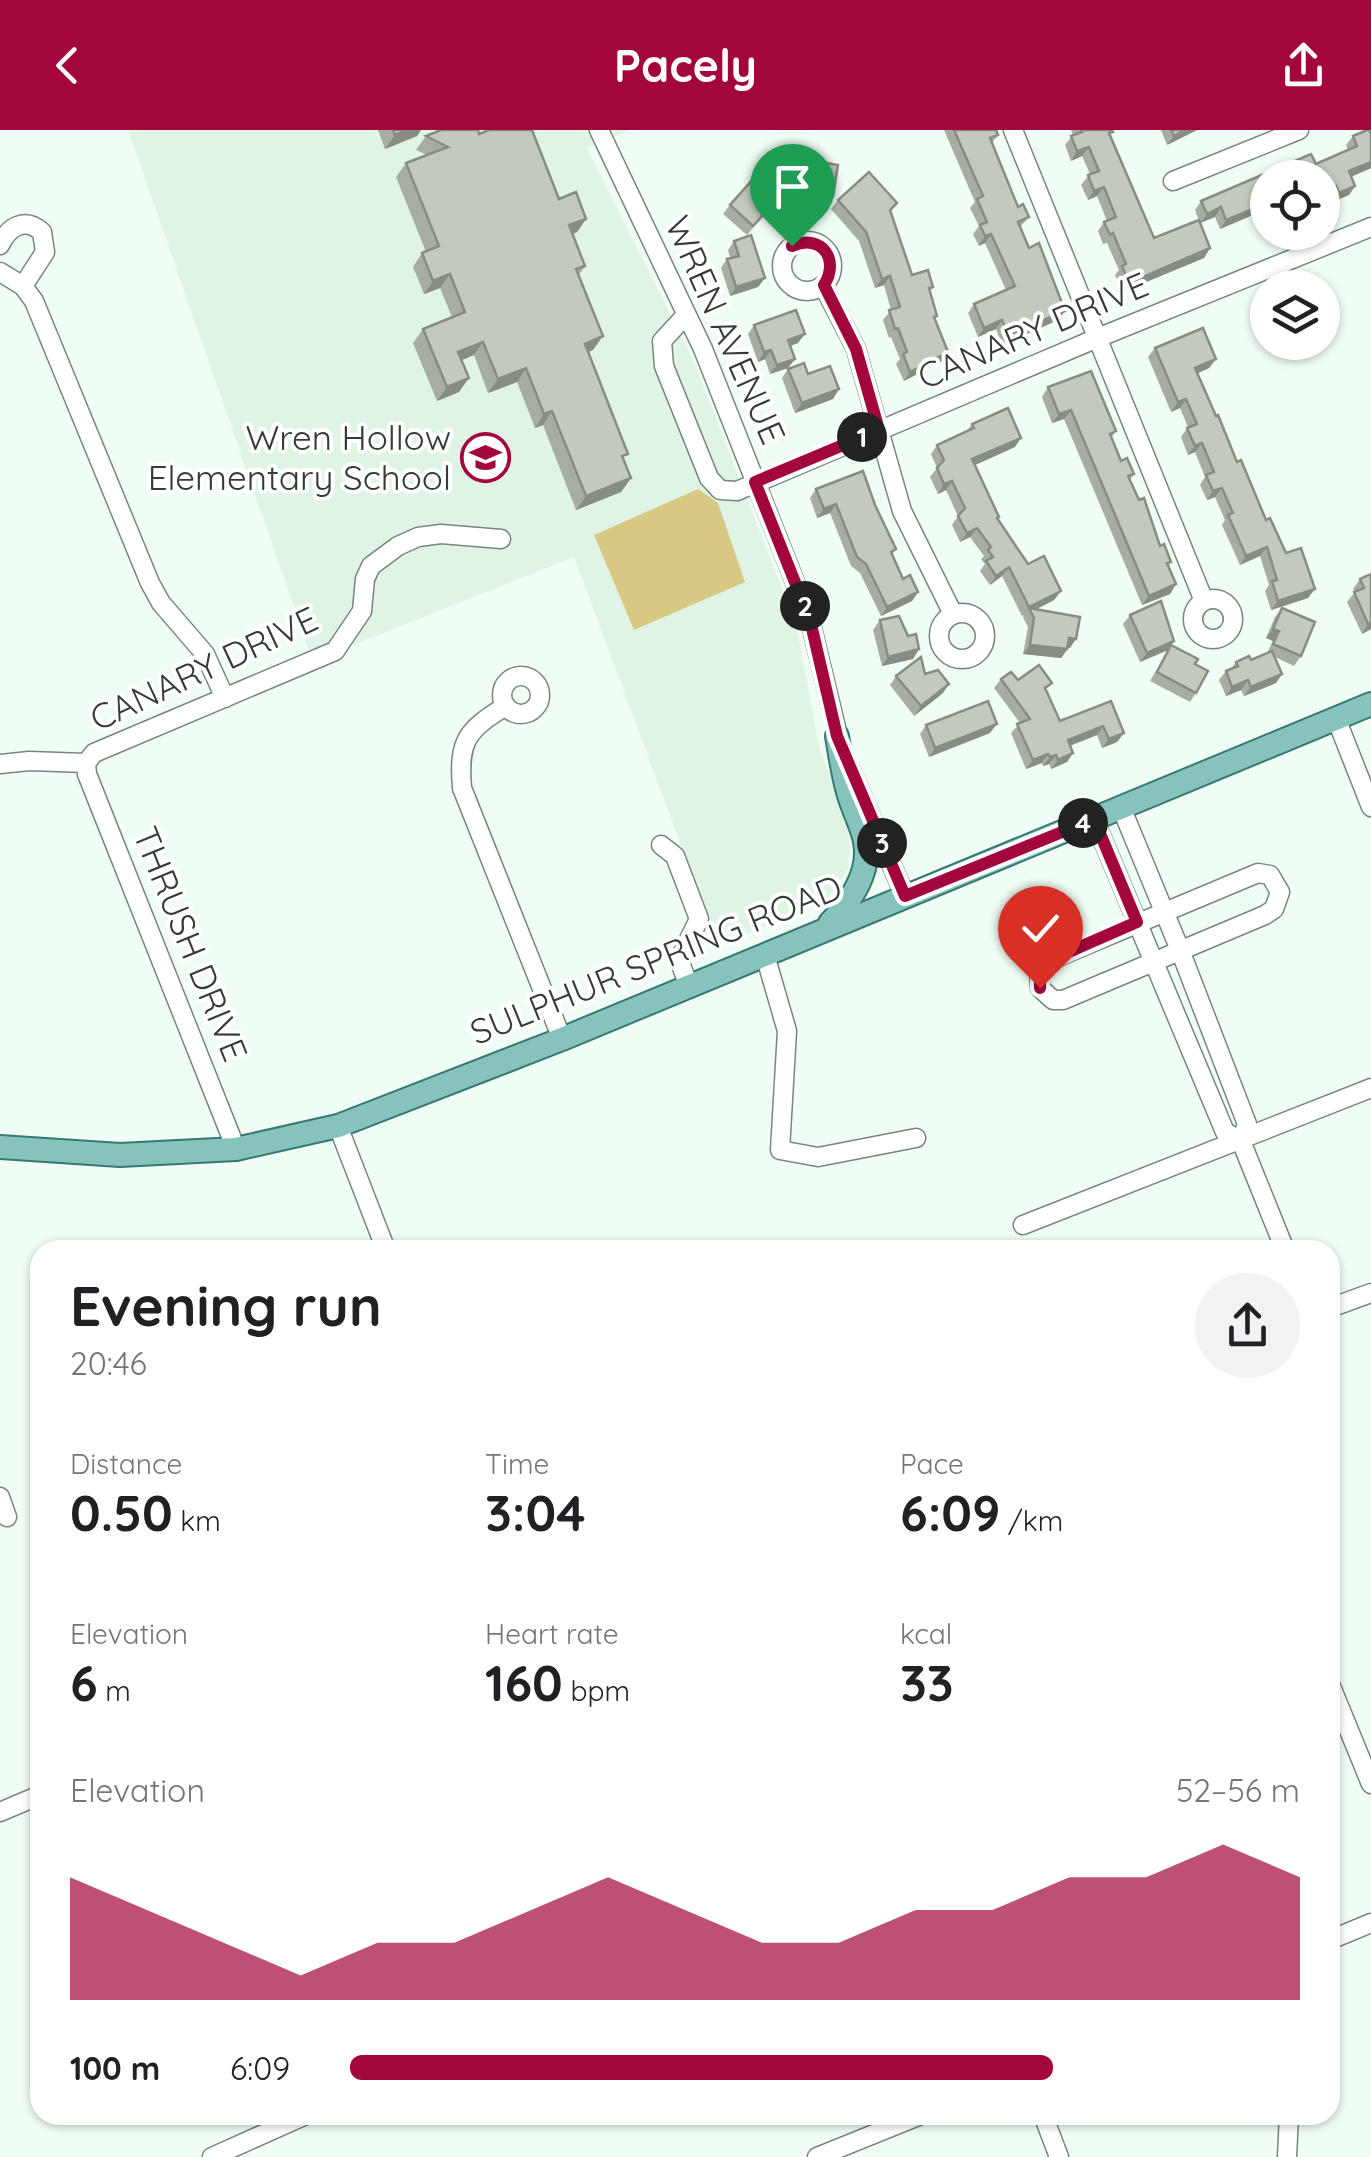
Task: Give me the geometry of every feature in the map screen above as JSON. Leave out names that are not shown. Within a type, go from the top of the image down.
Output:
[{"type":"main road","name":"SULPHUR SPRING ROAD","points":[[0,1147],[120,1155],[236,1148],[338,1126],[562,1039],[1371,704]]},
{"type":"main road","points":[[824,930],[846,906],[866,857],[865,839],[848,793],[837,736]]},
{"type":"street","name":"WREN AVENUE","points":[[599,130],[686,314],[755,482],[810,620],[837,736],[905,896]]},
{"type":"street","points":[[1012,130],[1204,602]]},
{"type":"street","points":[[1174,181],[1299,130]]},
{"type":"street","points":[[0,245],[18,224],[34,225],[42,232],[46,252],[23,286]]},
{"type":"street","name":"CANARY DRIVE","points":[[686,314],[662,341],[664,366],[709,478],[720,490],[737,490],[1371,228]]},
{"type":"street","points":[[0,272],[23,286],[34,301],[150,584],[161,603],[205,654],[225,698]]},
{"type":"street","points":[[824,285],[856,349],[902,511],[953,614]]},
{"type":"street","name":"CANARY DRIVE","points":[[0,764],[86,762],[94,753],[334,651],[362,611],[365,579],[371,566],[418,536],[441,534],[501,540]]},
{"type":"street","points":[[506,706],[475,724],[461,756],[462,788],[562,1039]]},
{"type":"street","points":[[1336,718],[1371,807]]},
{"type":"street","name":"THRUSH DRIVE","points":[[86,762],[236,1148]]},
{"type":"street","points":[[1121,808],[1247,1124],[1242,1141],[1281,1240]]},
{"type":"street","points":[[1094,819],[1225,1132],[1242,1141]]},
{"type":"street","points":[[662,846],[675,856],[699,920],[679,960],[689,986]]},
{"type":"street","points":[[1258,873],[1270,875],[1278,884],[1280,899],[1265,915],[1063,1000],[1053,1000],[1040,988],[1040,971],[1048,961],[1164,911],[1258,873]]},
{"type":"street","points":[[765,954],[787,1031],[780,1150],[818,1156],[916,1138]]},
{"type":"street","points":[[1023,1225],[1371,1088]]},
{"type":"street","points":[[338,1126],[382,1240]]},
{"type":"street","points":[[1340,1304],[1371,1293]]},
{"type":"street","points":[[0,1497],[8,1516]]},
{"type":"street","points":[[1340,1708],[1371,1784]]},
{"type":"street","points":[[0,1812],[30,1799]]},
{"type":"street","points":[[1340,1936],[1371,1923]]},
{"type":"street","points":[[212,2157],[284,2125]]},
{"type":"street","points":[[817,2157],[896,2125]]},
{"type":"street","points":[[1048,2125],[1060,2157]]},
{"type":"street","points":[[1287,2157],[1289,2125]]},
{"type":"shaded area","name":"Wren Hollow Elementary School","points":[[128,130],[629,130],[587,148],[693,359],[797,628],[819,747],[851,832],[848,870],[824,903],[718,945],[574,557],[336,652],[310,653]]},
{"type":"shaded area","points":[[698,489],[718,503],[745,582],[634,630],[594,535]]},
{"type":"building","points":[[441,130],[478,130],[479,134],[489,130],[532,130],[559,199],[576,192],[586,219],[569,225],[585,266],[576,269],[603,336],[585,344],[628,454],[622,456],[631,478],[586,496],[552,411],[544,414],[526,368],[498,379],[483,342],[458,352],[469,378],[447,387],[423,329],[465,312],[450,274],[433,281],[422,253],[439,246],[406,163],[448,147],[426,136]]},
{"type":"building","points":[[954,130],[996,130],[998,135],[990,138],[1018,207],[1023,204],[1029,217],[1018,222],[1029,248],[1039,243],[1065,311],[1009,335],[1002,320],[984,328],[974,304],[1015,286],[991,234],[985,236],[980,225],[987,222],[977,199],[983,196]]},
{"type":"building","points":[[1081,130],[1112,130],[1109,133],[1154,238],[1199,220],[1210,248],[1129,283],[1122,266],[1126,264],[1104,222],[1116,217],[1104,187],[1094,191],[1088,175],[1099,171],[1089,147],[1077,151],[1071,136]]},
{"type":"building","points":[[1369,130],[1371,162],[1349,171],[1355,186],[1340,193],[1340,160],[1325,160],[1357,146],[1353,136]]},
{"type":"building","points":[[793,157],[838,165],[833,196],[788,188]]},
{"type":"building","points":[[761,170],[784,192],[753,226],[730,205]]},
{"type":"building","points":[[869,172],[897,203],[890,210],[912,275],[928,270],[937,316],[934,317],[948,352],[910,372],[903,354],[907,352],[889,310],[900,307],[890,276],[882,279],[866,232],[838,200]]},
{"type":"building","points":[[1250,180],[1250,210],[1226,220],[1221,207],[1207,214],[1201,201]]},
{"type":"building","points":[[751,235],[765,278],[736,287],[727,259],[739,256],[734,241]]},
{"type":"building","points":[[796,310],[805,334],[788,340],[795,359],[777,365],[771,350],[764,352],[754,325]]},
{"type":"building","points":[[1203,328],[1216,359],[1195,368],[1266,520],[1270,518],[1286,553],[1301,548],[1315,589],[1278,601],[1272,581],[1277,580],[1267,547],[1246,556],[1228,515],[1233,513],[1222,488],[1213,491],[1206,475],[1214,472],[1202,443],[1195,446],[1187,428],[1197,424],[1186,399],[1178,402],[1155,348]]},
{"type":"building","points":[[804,363],[808,374],[830,366],[839,389],[802,403],[788,369]]},
{"type":"building","points":[[1091,371],[1116,431],[1110,434],[1121,461],[1127,458],[1134,474],[1128,476],[1139,500],[1144,498],[1160,546],[1164,544],[1171,562],[1167,563],[1176,584],[1149,596],[1071,410],[1059,414],[1048,387]]},
{"type":"building","points":[[1008,408],[1021,438],[972,459],[997,518],[1028,564],[1044,556],[1061,591],[1029,607],[1009,567],[996,576],[986,561],[993,557],[988,550],[991,547],[977,528],[967,533],[958,516],[965,508],[952,481],[944,484],[937,468],[944,460],[937,445]]},
{"type":"building","points":[[863,471],[896,549],[891,552],[903,579],[910,575],[918,592],[887,607],[866,564],[857,557],[836,504],[824,509],[816,489]]},
{"type":"building","points":[[1371,574],[1368,624],[1354,592],[1364,588],[1360,579]]},
{"type":"building","points":[[1161,601],[1174,641],[1147,653],[1130,615]]},
{"type":"building","points":[[1029,608],[1080,617],[1076,639],[1069,638],[1067,649],[1030,645],[1034,618]]},
{"type":"building","points":[[1282,608],[1315,622],[1301,656],[1273,644],[1279,631],[1273,629]]},
{"type":"building","points":[[899,616],[908,636],[916,634],[919,649],[888,657],[880,620]]},
{"type":"building","points":[[1171,645],[1198,659],[1195,664],[1208,671],[1196,693],[1157,672]]},
{"type":"building","points":[[1272,651],[1282,674],[1251,687],[1248,680],[1232,687],[1226,671],[1238,666],[1236,662]]},
{"type":"building","points":[[921,657],[925,674],[938,670],[949,684],[921,706],[896,676]]},
{"type":"building","points":[[1039,665],[1052,683],[1045,688],[1060,721],[1111,701],[1124,733],[1109,739],[1103,726],[1068,740],[1073,753],[1058,760],[1056,755],[1048,754],[1033,760],[1017,724],[1030,719],[1001,679],[1011,672],[1018,680]]},
{"type":"building","points":[[988,701],[997,724],[935,748],[926,725]]},
{"type":"place","name":"Wren Hollow Elementary School","points":[[486,458]]},
{"type":"route","points":[[792,246],[815,243],[831,260],[831,273],[824,285],[856,349],[879,430],[755,482],[810,620],[837,736],[905,896],[1094,819],[1137,922],[1048,961],[1040,971],[1040,988]]}]
